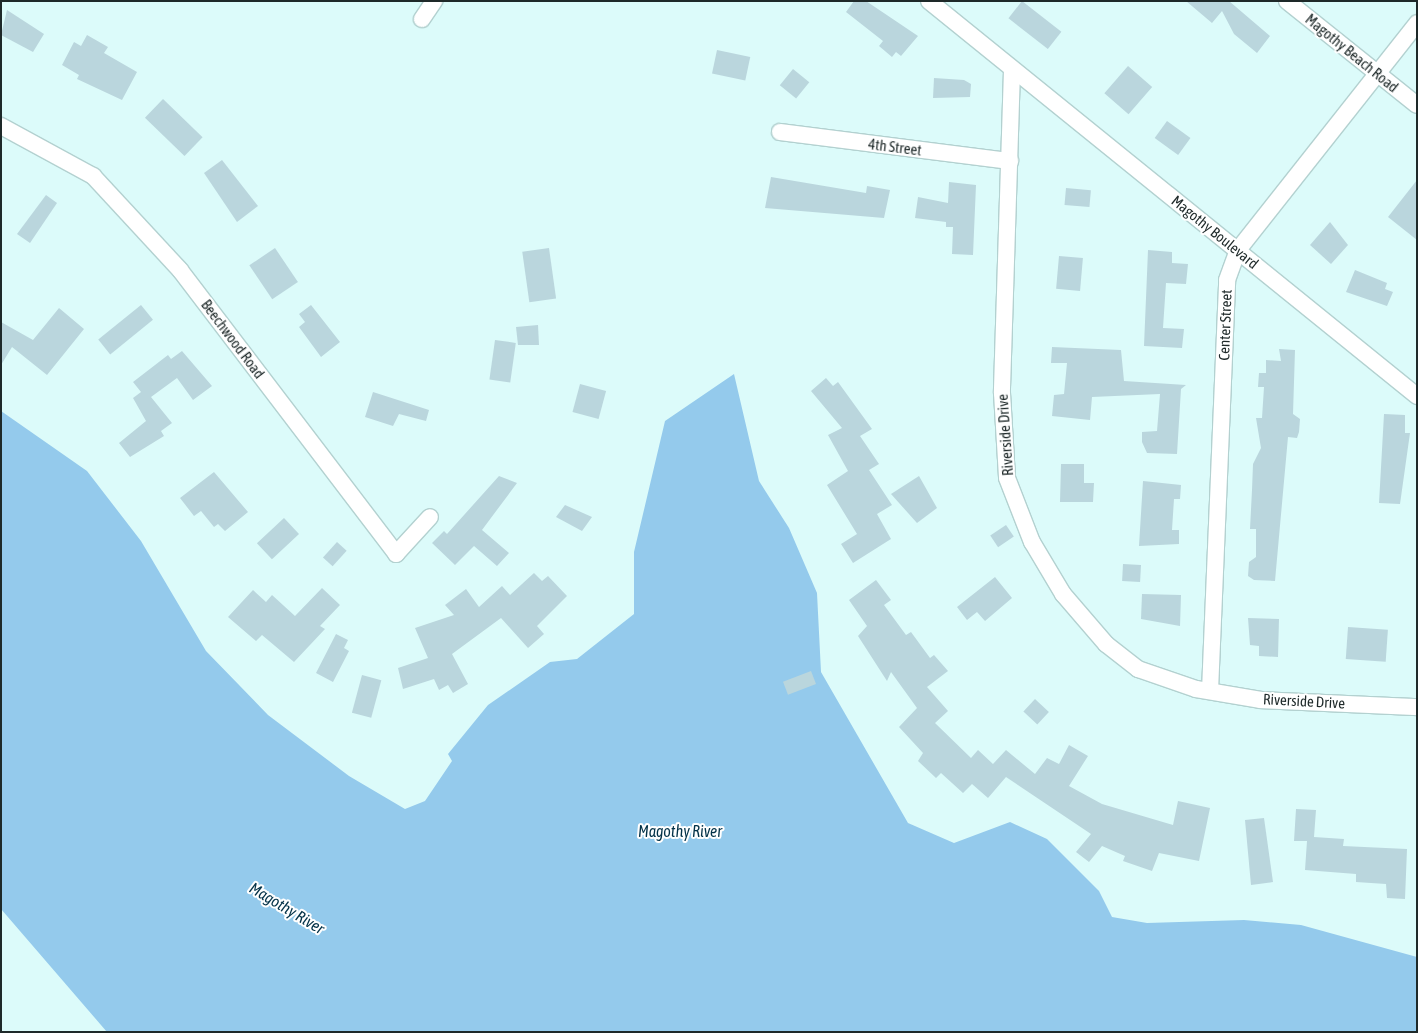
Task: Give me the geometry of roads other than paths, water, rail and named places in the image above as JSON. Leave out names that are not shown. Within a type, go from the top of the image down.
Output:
[{"type":"street","points":[[422,19],[434,1]]},
{"type":"street","points":[[929,1],[1012,70]]},
{"type":"street","name":"Magothy Beach Road","points":[[1287,1],[1417,105]]},
{"type":"street","name":"Center Street","points":[[1210,692],[1227,280],[1238,250],[1376,72],[1417,23]]},
{"type":"street","name":"Riverside Drive","points":[[1012,70],[1002,393],[1011,492],[1032,542],[1062,594],[1106,644],[1138,669],[1210,692],[1261,700],[1417,707]]},
{"type":"street","name":"Magothy Boulevard","points":[[1012,70],[1417,396]]},
{"type":"street","name":"Beechwood Road","points":[[1,126],[93,176],[174,263],[396,554],[430,517]]},
{"type":"street","name":"4th Street","points":[[780,132],[1010,161]]},
{"type":"water","name":"Magothy River","points":[[734,374],[759,481],[789,528],[817,593],[821,672],[908,823],[954,843],[1010,822],[1047,839],[1099,891],[1112,917],[1147,923],[1244,920],[1301,925],[1417,957],[1417,1032],[107,1032],[1,909],[1,411],[87,471],[141,541],[206,651],[268,715],[349,776],[405,809],[425,801],[452,761],[448,754],[488,705],[550,662],[577,659],[634,614],[634,552],[665,421]]}]
